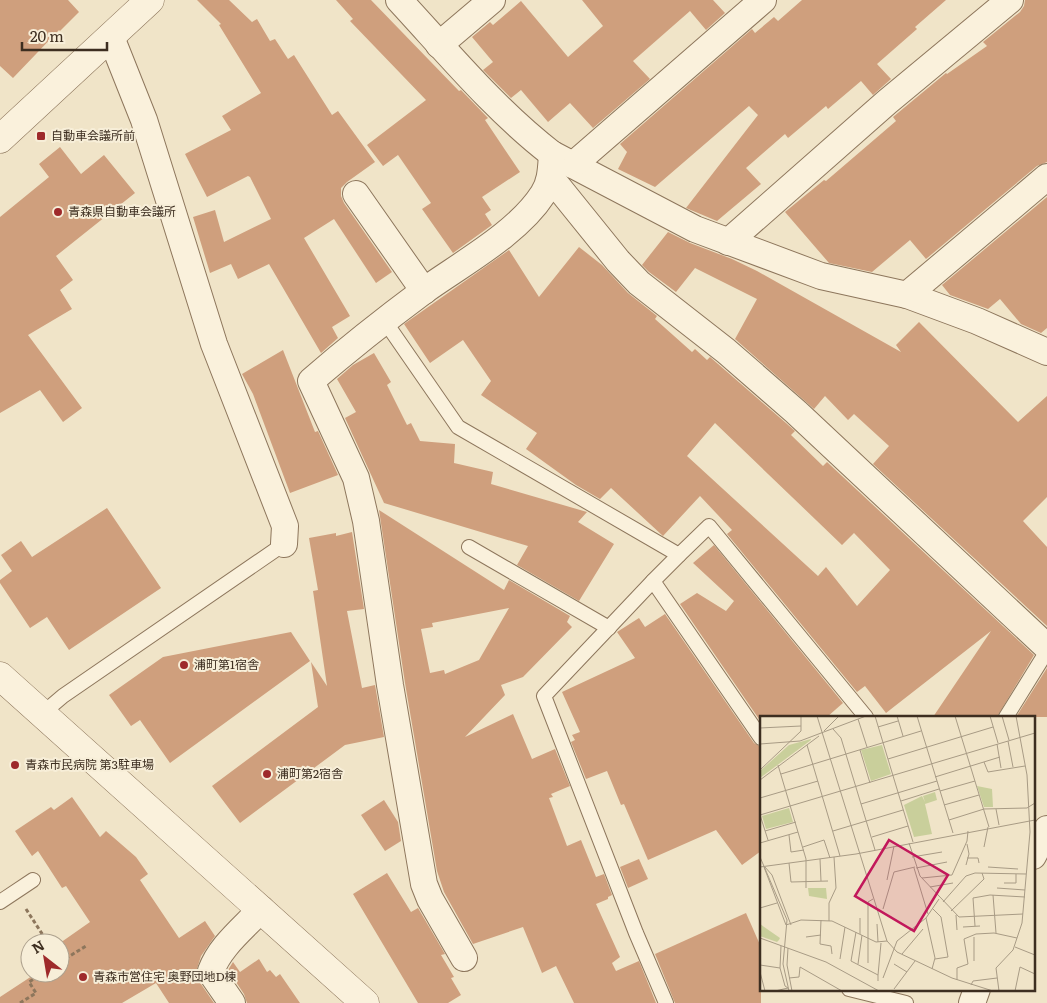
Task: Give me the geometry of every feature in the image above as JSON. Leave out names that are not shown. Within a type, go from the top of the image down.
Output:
[{"type":"street","points":[[0,139],[150,0]]},
{"type":"street","points":[[399,0],[498,107],[536,141],[559,166],[618,261],[640,284],[726,351],[796,412],[1047,647]]},
{"type":"street","points":[[439,44],[492,0]]},
{"type":"street","points":[[464,958],[430,900],[424,884],[392,694],[366,521],[356,478],[312,381],[384,320],[506,233],[528,214],[544,193],[559,166],[763,0]]},
{"type":"street","points":[[728,242],[887,102],[1010,0]]},
{"type":"street","points":[[111,36],[144,120],[214,344],[285,526],[284,544]]},
{"type":"street","points":[[559,166],[695,229],[728,242],[821,276],[906,295],[1045,349]]},
{"type":"street","points":[[906,295],[1047,177]]},
{"type":"street","points":[[356,194],[424,291]]},
{"type":"street","points":[[0,676],[364,1003]]},
{"type":"street","points":[[1034,854],[1047,829]]},
{"type":"street","points":[[232,1003],[214,977],[212,971],[214,963],[223,950],[261,909]]},
{"type":"street","points":[[972,1003],[977,990]]},
{"type":"lane","points":[[384,320],[458,427],[679,555]]},
{"type":"lane","points":[[666,1003],[636,933],[544,696],[708,526],[865,716]]},
{"type":"lane","points":[[43,713],[64,696],[284,544]]},
{"type":"lane","points":[[469,547],[609,628]]},
{"type":"lane","points":[[654,581],[760,737]]},
{"type":"lane","points":[[1007,716],[1047,651]]},
{"type":"lane","points":[[0,902],[34,880]]},
{"type":"lane","points":[[858,990],[883,993],[906,1003]]},
{"type":"path","points":[[15,892],[42,933]]},
{"type":"path","points":[[70,956],[86,946]]},
{"type":"path","points":[[20,1003],[36,993],[30,983]]},
{"type":"building","points":[[0,0],[68,0],[79,12],[13,78],[0,66]]},
{"type":"building","points":[[197,0],[229,0],[252,22],[257,19],[270,41],[275,39],[288,59],[294,55],[332,115],[338,111],[375,162],[341,188],[341,196],[392,272],[376,283],[334,219],[304,238],[350,316],[332,327],[338,338],[321,353],[269,264],[238,279],[231,264],[210,273],[193,217],[215,210],[224,242],[271,219],[248,176],[207,197],[185,154],[231,130],[222,116],[261,93],[219,25],[221,24]]},
{"type":"building","points":[[336,0],[371,0],[459,91],[461,90],[488,118],[485,120],[520,172],[482,197],[491,210],[485,214],[492,225],[453,253],[422,209],[431,203],[398,155],[383,166],[367,145],[426,100],[350,21],[353,19]]},
{"type":"building","points":[[582,0],[713,0],[725,13],[706,30],[690,11],[633,61],[650,79],[593,128],[570,103],[548,122],[521,90],[511,98],[483,70],[493,62],[472,37],[490,22],[493,25],[521,1],[568,57],[603,26]]},
{"type":"building","points":[[802,0],[946,0],[915,27],[917,29],[877,64],[891,79],[873,95],[861,81],[828,109],[826,106],[788,138],[785,134],[746,168],[761,184],[717,221],[686,208],[758,115],[749,106],[655,187],[618,169],[627,152],[620,144],[752,29],[755,33],[774,17],[778,21]]},
{"type":"building","points":[[1025,0],[1047,0],[1047,162],[1037,166],[926,259],[910,240],[872,272],[829,263],[785,212],[824,180],[826,181],[896,121],[893,117],[946,73],[987,46],[983,42],[1020,12]]},
{"type":"building","points":[[60,147],[81,174],[104,155],[135,193],[56,256],[73,280],[60,290],[72,309],[28,335],[82,408],[63,422],[40,390],[0,413],[0,217],[49,177],[39,164]]},
{"type":"building","points":[[1047,197],[1047,328],[1041,333],[1021,324],[1000,299],[988,309],[950,295],[942,285]]},
{"type":"building","points":[[668,232],[757,271],[901,352],[896,345],[919,322],[1018,422],[1047,396],[1047,497],[1023,521],[1047,547],[1047,626],[873,464],[889,446],[854,414],[848,420],[825,396],[814,409],[735,339],[757,299],[695,268],[676,292],[642,265]]},
{"type":"building","points":[[579,247],[602,265],[628,293],[657,316],[655,319],[692,352],[695,349],[707,360],[710,357],[795,431],[791,435],[823,466],[827,462],[1034,655],[998,716],[934,716],[991,631],[886,713],[865,686],[857,692],[727,534],[732,530],[700,496],[663,536],[611,488],[600,499],[576,485],[526,449],[537,433],[481,395],[491,381],[463,340],[430,363],[404,324],[509,250],[539,297]],"holes":[[[715,423],[842,545],[854,533],[890,570],[857,606],[826,567],[818,576],[687,456]]]},
{"type":"building","points":[[283,350],[315,432],[318,431],[338,475],[290,493],[253,394],[242,374]]},
{"type":"building","points":[[374,353],[391,382],[387,385],[407,425],[411,423],[420,441],[455,444],[454,463],[493,472],[491,484],[587,512],[578,522],[614,544],[579,601],[517,565],[528,546],[384,503],[345,418],[356,412],[337,379],[353,365]]},
{"type":"building","points":[[107,508],[161,588],[69,650],[47,617],[30,628],[0,583],[0,580],[12,571],[1,555],[21,541],[32,557]]},
{"type":"building","points":[[379,510],[504,590],[509,580],[570,616],[567,622],[572,627],[523,677],[501,685],[505,695],[465,737],[513,714],[532,759],[555,749],[570,786],[551,794],[553,797],[549,798],[567,846],[581,840],[596,877],[604,874],[612,895],[608,899],[596,904],[620,957],[612,963],[616,971],[639,961],[656,1003],[574,1003],[556,966],[542,973],[523,927],[473,944],[444,892],[437,871],[405,683]],"holes":[[[509,608],[479,660],[445,674],[444,670],[430,673],[421,629],[433,627],[432,623]]]},
{"type":"building","points":[[352,532],[364,609],[347,611],[362,688],[375,685],[384,737],[345,745],[240,823],[212,786],[318,707],[311,662],[327,686],[313,591],[318,590],[309,538],[336,533],[336,536]]},
{"type":"building","points":[[714,545],[843,703],[828,716],[760,716],[760,721],[680,604],[697,593],[726,611],[734,601],[693,563]]},
{"type":"building","points":[[665,614],[754,743],[760,746],[760,852],[742,865],[716,830],[648,860],[624,804],[621,805],[607,771],[586,779],[571,742],[575,740],[572,735],[580,732],[562,692],[635,658],[617,632],[639,618],[645,627]]},
{"type":"building","points":[[291,632],[310,661],[170,763],[140,720],[131,726],[109,695],[163,657]]},
{"type":"building","points":[[1047,668],[1047,717],[1017,716]]},
{"type":"building","points":[[72,797],[100,837],[106,831],[136,857],[148,874],[140,880],[179,938],[205,921],[215,936],[201,956],[196,972],[201,984],[214,1003],[169,1003],[156,983],[122,1003],[0,1003],[0,997],[21,983],[70,983],[70,936],[90,922],[66,886],[62,888],[38,851],[32,856],[15,831],[51,807],[54,810]]},
{"type":"building","points":[[384,800],[398,822],[401,841],[385,851],[361,815]]},
{"type":"building","points":[[639,859],[648,879],[628,888],[620,867]]},
{"type":"building","points":[[387,873],[411,912],[418,908],[445,954],[441,955],[454,977],[451,978],[461,995],[448,1003],[418,1003],[353,894]]},
{"type":"building","points":[[746,913],[760,945],[761,1003],[675,1003],[655,954]]},
{"type":"building","points":[[259,959],[267,972],[270,970],[276,977],[280,974],[300,1003],[247,1003],[244,994],[228,970],[233,962],[240,972]]},
{"type":"place","name":"自動車会議所前","points":[[41,136]]},
{"type":"place","name":"青森県自動車会議所","points":[[58,212]]},
{"type":"place","name":"浦町第1宿舎","points":[[184,665]]},
{"type":"place","name":"青森市民病院 第3駐車場","points":[[15,765]]},
{"type":"place","name":"浦町第2宿舎","points":[[267,774]]},
{"type":"place","name":"青森市営住宅 奥野団地D棟","points":[[83,977]]}]
